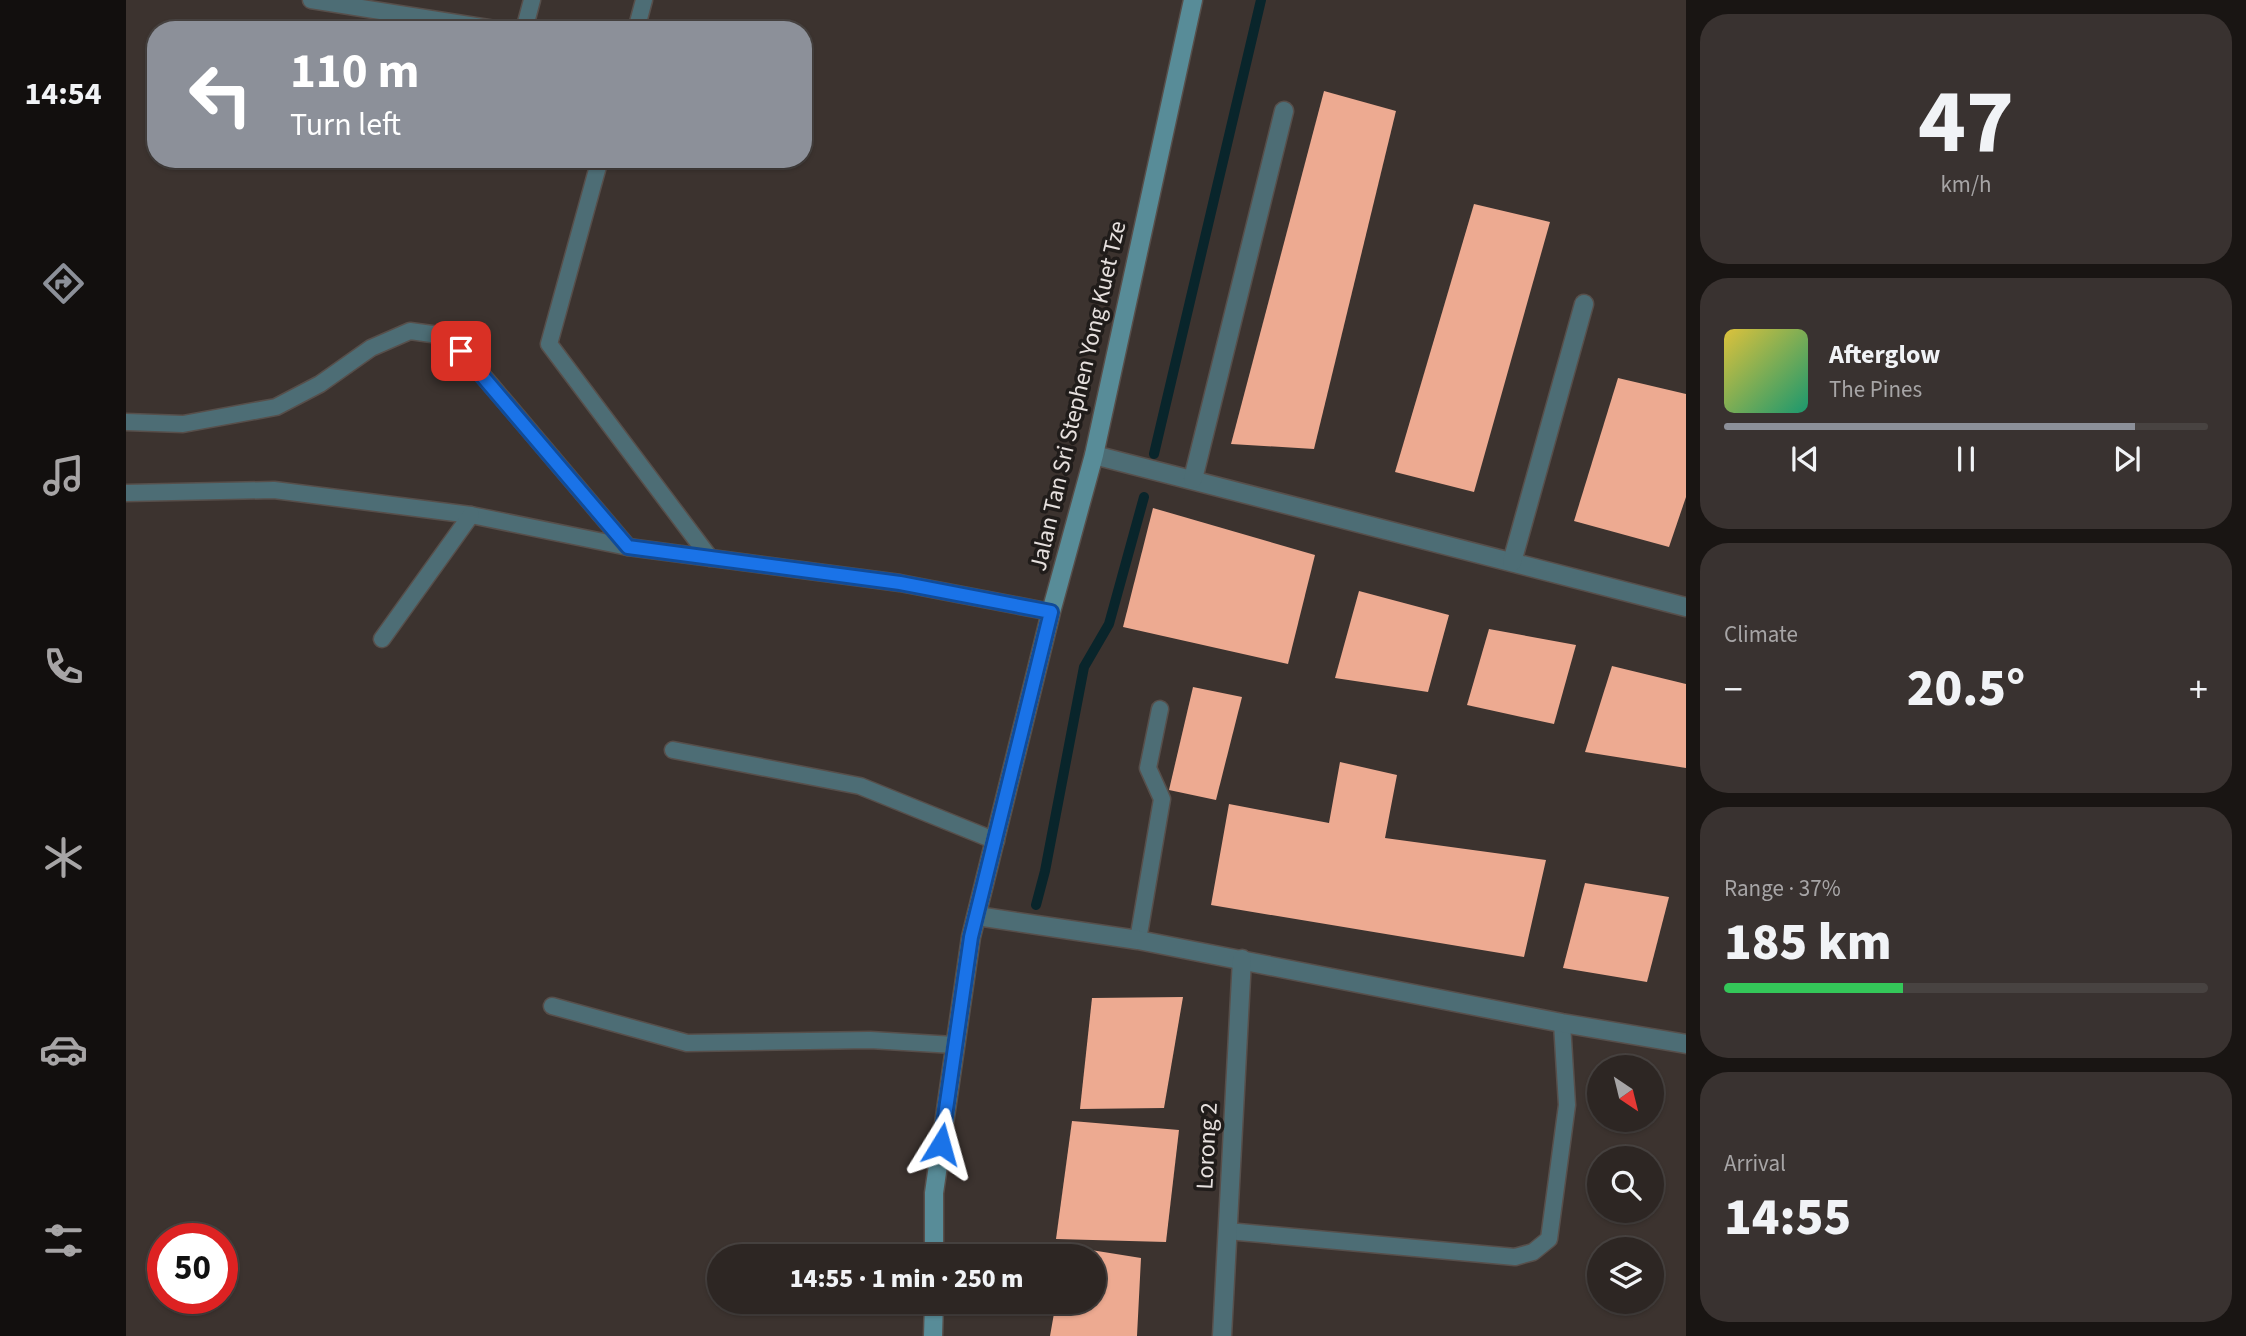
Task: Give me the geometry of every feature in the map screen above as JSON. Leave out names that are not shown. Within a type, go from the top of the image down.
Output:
[{"type":"main road","name":"Jalan Tan Sri Stephen Yong Kuet Tze","points":[[934,1244],[934,1193],[971,937],[1051,612],[1094,454],[1193,0]]},
{"type":"main road","points":[[933,1336],[934,1314]]},
{"type":"street","points":[[1193,480],[1284,111]]},
{"type":"street","points":[[1512,562],[1584,304]]},
{"type":"street","points":[[1094,454],[1686,607]]},
{"type":"street","points":[[977,916],[1138,940],[1562,1023],[1686,1044]]},
{"type":"street","name":"Lorong 2","points":[[1222,1336],[1242,959]]},
{"type":"lane","points":[[311,0],[444,21]]},
{"type":"lane","points":[[526,21],[532,0]]},
{"type":"lane","points":[[638,21],[644,0]]},
{"type":"lane","points":[[598,168],[549,344],[710,558]]},
{"type":"lane","points":[[126,422],[183,424],[276,408],[320,384],[371,348],[410,331],[439,335],[461,351],[628,547]]},
{"type":"lane","points":[[126,493],[274,490],[471,514],[628,547],[900,583],[1051,612]]},
{"type":"lane","points":[[382,639],[471,514]]},
{"type":"lane","points":[[1138,940],[1162,799],[1148,768],[1160,709]]},
{"type":"lane","points":[[673,750],[860,786],[996,841]]},
{"type":"lane","points":[[552,1006],[687,1043],[870,1040],[954,1045]]},
{"type":"lane","points":[[1227,1231],[1515,1257],[1533,1252],[1549,1239],[1567,1105],[1562,1023]]},
{"type":"building","points":[[1324,91],[1396,111],[1314,449],[1231,444]]},
{"type":"building","points":[[1474,204],[1550,222],[1474,492],[1395,472]]},
{"type":"building","points":[[1618,378],[1686,394],[1686,497],[1669,547],[1574,521]]},
{"type":"building","points":[[1153,508],[1315,555],[1288,664],[1123,627]]},
{"type":"building","points":[[1359,591],[1449,615],[1428,692],[1335,678]]},
{"type":"building","points":[[1489,629],[1576,645],[1554,724],[1467,705]]},
{"type":"building","points":[[1612,666],[1686,684],[1686,768],[1585,752]]},
{"type":"building","points":[[1193,687],[1242,697],[1216,800],[1169,790]]},
{"type":"building","points":[[1340,762],[1397,775],[1385,838],[1546,860],[1524,957],[1211,905],[1229,804],[1329,823]]},
{"type":"building","points":[[1585,883],[1669,897],[1647,982],[1563,968]]},
{"type":"building","points":[[1183,997],[1164,1108],[1080,1109],[1092,998]]},
{"type":"building","points":[[1072,1121],[1179,1130],[1166,1242],[1056,1239]]},
{"type":"building","points":[[1106,1252],[1141,1258],[1137,1336],[1050,1336],[1054,1314],[1106,1314]]},
{"type":"waterway","points":[[1154,454],[1261,0]]},
{"type":"waterway","points":[[1036,905],[1045,871],[1084,667],[1109,624],[1144,497]]},
{"type":"route","points":[[461,351],[555,458],[628,547],[900,583],[1051,612],[971,937],[941,1144]]}]
